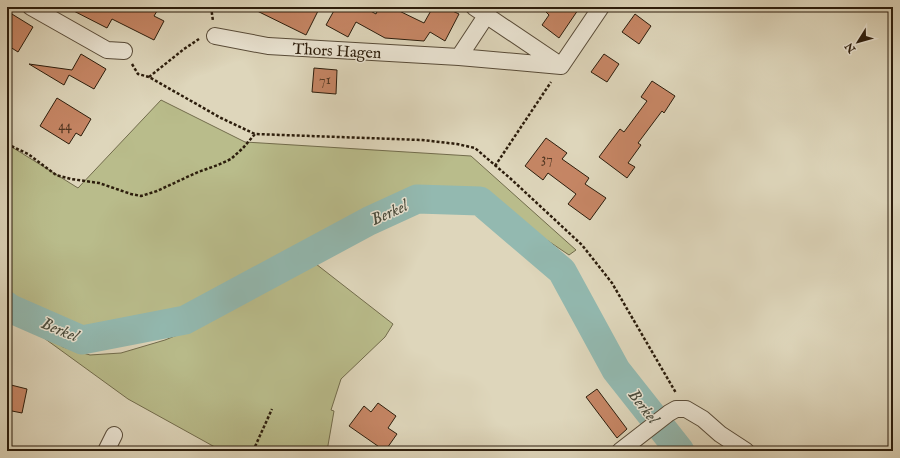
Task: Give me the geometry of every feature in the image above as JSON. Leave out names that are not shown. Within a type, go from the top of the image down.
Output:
[{"type":"street","points":[[31,7],[107,50],[124,51]]},
{"type":"street","points":[[459,57],[480,12],[561,66],[601,7]]},
{"type":"street","name":"Thors Hagen","points":[[215,36],[268,46],[459,57],[561,66]]},
{"type":"street","points":[[620,451],[676,409],[686,409],[703,419],[720,434],[746,451]]},
{"type":"street","points":[[106,451],[114,434]]},
{"type":"path","points":[[149,77],[184,49],[198,40],[215,36]]},
{"type":"path","points":[[124,51],[138,74],[149,77],[221,118],[255,134],[415,140],[457,144],[475,148],[582,244],[612,283],[686,409]]},
{"type":"path","points":[[495,166],[561,66]]},
{"type":"path","points":[[7,144],[28,154],[56,175],[70,179],[99,182],[131,194],[141,196],[231,159],[244,148],[255,134]]},
{"type":"path","points":[[254,451],[272,409]]},
{"type":"green space","points":[[161,100],[245,142],[471,156],[576,250],[569,255],[483,197],[412,194],[185,313],[89,334],[16,305],[7,295],[7,144],[78,188]]},
{"type":"green space","points":[[316,264],[393,324],[385,337],[341,379],[331,410],[334,411],[327,451],[222,451],[128,399],[15,317],[63,347],[90,355],[121,353],[165,340],[204,324],[253,296]]},
{"type":"building","points":[[66,7],[149,7],[157,11],[154,16],[164,21],[154,40],[112,19],[107,28]]},
{"type":"building","points":[[249,7],[309,7],[318,11],[306,35]]},
{"type":"building","points":[[336,7],[363,7],[376,14],[379,7],[391,7],[424,23],[433,7],[444,7],[459,14],[445,41],[430,32],[424,41],[385,38],[356,22],[348,37],[326,25]]},
{"type":"building","points":[[541,7],[562,7],[565,9],[580,7],[559,38],[542,25],[549,15]]},
{"type":"building","points":[[7,11],[33,27],[18,52],[7,45]]},
{"type":"building","points":[[635,14],[651,26],[639,44],[622,32]]},
{"type":"building","points":[[81,54],[106,69],[94,89],[69,75],[64,85],[29,64],[72,70]]},
{"type":"building","points":[[604,54],[619,64],[607,82],[591,72]]},
{"type":"building","points":[[314,68],[337,70],[336,94],[312,92]]},
{"type":"building","points":[[652,81],[675,96],[664,113],[662,111],[638,143],[641,145],[628,163],[635,167],[627,178],[599,157],[620,129],[624,132],[647,101],[641,97]]},
{"type":"building","points":[[57,98],[91,119],[81,136],[76,133],[69,144],[40,126]]},
{"type":"building","points":[[546,138],[567,153],[562,159],[589,178],[585,184],[606,198],[590,220],[568,204],[576,194],[548,173],[543,180],[525,166]]},
{"type":"building","points":[[7,384],[27,389],[22,413],[7,410]]},
{"type":"building","points":[[597,389],[627,429],[617,438],[586,397]]},
{"type":"building","points":[[378,403],[396,416],[388,428],[397,434],[385,451],[349,426],[364,406],[371,412]]},
{"type":"waterway","name":"Berkel","points":[[7,306],[82,340],[185,320],[369,221],[417,199],[480,201],[562,271],[616,370],[680,451]]}]
